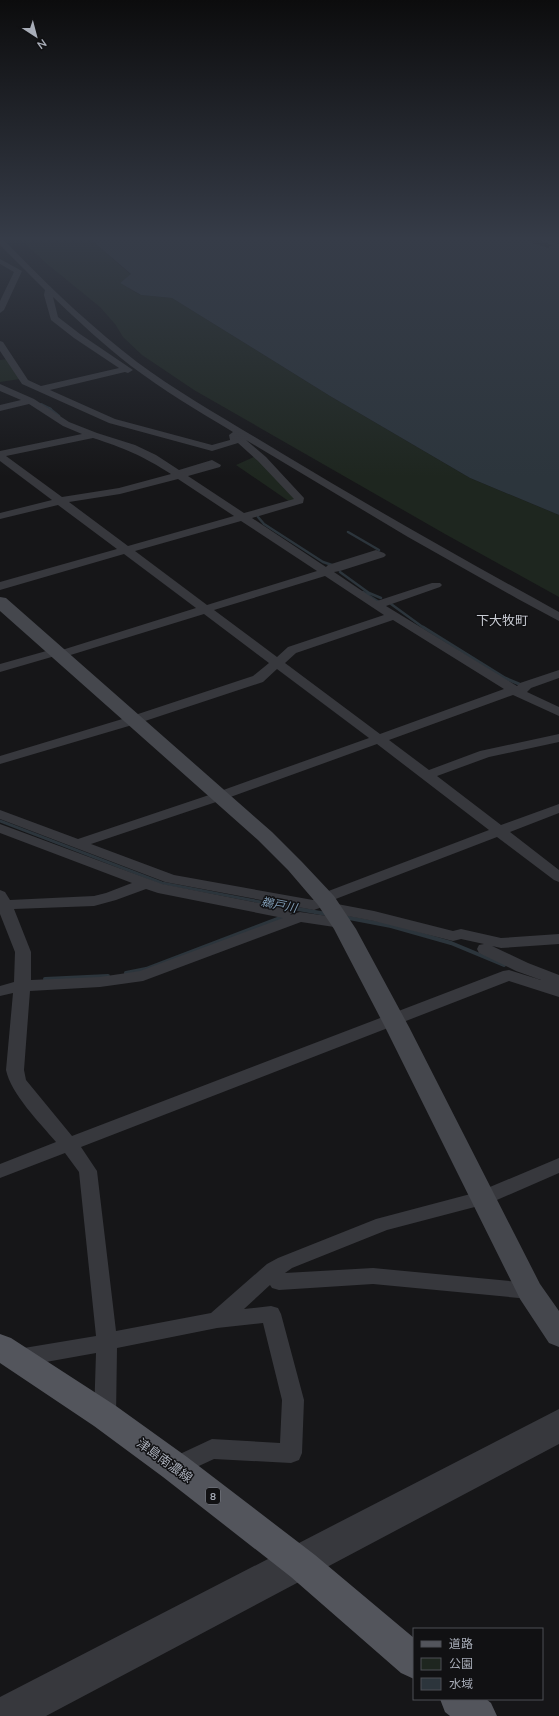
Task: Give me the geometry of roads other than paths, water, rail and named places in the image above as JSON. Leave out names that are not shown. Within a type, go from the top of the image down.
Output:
[{"type":"main road","name":"津島南濃線","points":[[6,1353],[105,1416],[175,1467],[298,1562],[413,1660]]},
{"type":"main road","points":[[459,1700],[478,1716]]},
{"type":"street","points":[[54,317],[77,336],[126,369],[236,437],[279,460],[295,465]]},
{"type":"street","points":[[81,317],[118,351],[175,391],[295,465],[509,590],[559,617]]},
{"type":"street","points":[[0,344],[25,382],[112,420],[212,448],[233,442],[235,441],[236,437]]},
{"type":"street","points":[[40,389],[126,369]]},
{"type":"street","points":[[0,387],[48,410],[66,424],[93,435],[140,450],[180,473],[394,616],[519,691],[559,712]]},
{"type":"street","points":[[0,406],[29,400]]},
{"type":"street","points":[[0,455],[93,435],[115,428],[112,420]]},
{"type":"street","points":[[0,586],[293,504],[299,501],[299,498],[262,459],[236,437]]},
{"type":"street","points":[[0,455],[427,775],[559,877]]},
{"type":"street","points":[[0,513],[59,499],[120,491],[180,473]]},
{"type":"street","points":[[0,516],[59,499]]},
{"type":"street","points":[[0,668],[327,570]]},
{"type":"street","points":[[376,604],[436,585]]},
{"type":"street","points":[[0,602],[266,836],[295,866],[332,909],[395,1023],[530,1290],[559,1335]]},
{"type":"street","points":[[0,760],[134,720],[258,679],[292,650],[394,616]]},
{"type":"street","points":[[519,691],[525,686],[559,674]]},
{"type":"street","points":[[81,845],[223,799],[519,691],[559,678]]},
{"type":"street","points":[[427,775],[485,754],[559,738]]},
{"type":"street","points":[[0,981],[100,982],[143,976],[300,917],[332,909],[504,834],[559,808]]},
{"type":"street","points":[[0,814],[170,880],[374,916],[488,945],[559,945]]},
{"type":"street","points":[[504,834],[559,817]]},
{"type":"street","points":[[0,828],[144,884],[300,917]]},
{"type":"street","points":[[105,1416],[107,1343],[88,1171],[17,1080],[15,1070],[23,952],[2,899],[94,901],[111,897],[144,884]]},
{"type":"street","points":[[0,991],[22,981],[134,969],[284,913]]},
{"type":"street","points":[[488,945],[559,939]]},
{"type":"street","points":[[488,945],[522,967],[559,981]]},
{"type":"street","points":[[0,1171],[71,1148],[395,1023],[521,980],[559,992]]},
{"type":"street","points":[[0,1181],[71,1148]]},
{"type":"street","points":[[217,1320],[274,1270],[285,1263],[383,1224],[483,1198],[559,1165]]},
{"type":"street","points":[[274,1270],[279,1282],[373,1276],[530,1290]]},
{"type":"street","points":[[6,1353],[107,1343],[121,1338],[217,1320],[272,1314],[293,1400],[291,1453],[212,1449],[175,1467]]},
{"type":"street","points":[[20,1716],[559,1418]]},
{"type":"street","points":[[0,1710],[559,1433]]},
{"type":"water","points":[[203,317],[559,317],[559,515],[470,478],[330,396]]},
{"type":"waterway","points":[[41,404],[49,408]]},
{"type":"waterway","points":[[49,408],[59,416]]},
{"type":"waterway","points":[[258,517],[264,524],[323,562],[332,565]]},
{"type":"waterway","points":[[348,532],[379,550]]},
{"type":"waterway","points":[[340,572],[369,593],[381,598]]},
{"type":"waterway","points":[[363,592],[379,602]]},
{"type":"waterway","points":[[391,604],[424,628]]},
{"type":"waterway","points":[[423,627],[505,678],[519,684]]},
{"type":"waterway","name":"鵜戸川","points":[[0,821],[162,883],[287,907]]},
{"type":"waterway","name":"鵜戸川","points":[[282,906],[326,914]]},
{"type":"waterway","points":[[126,973],[146,969],[285,916]]},
{"type":"waterway","name":"鵜戸川","points":[[344,917],[391,926],[451,943],[504,965]]},
{"type":"waterway","points":[[45,979],[108,976]]},
{"type":"district","name":"下大牧町","points":[[502,620]]}]
